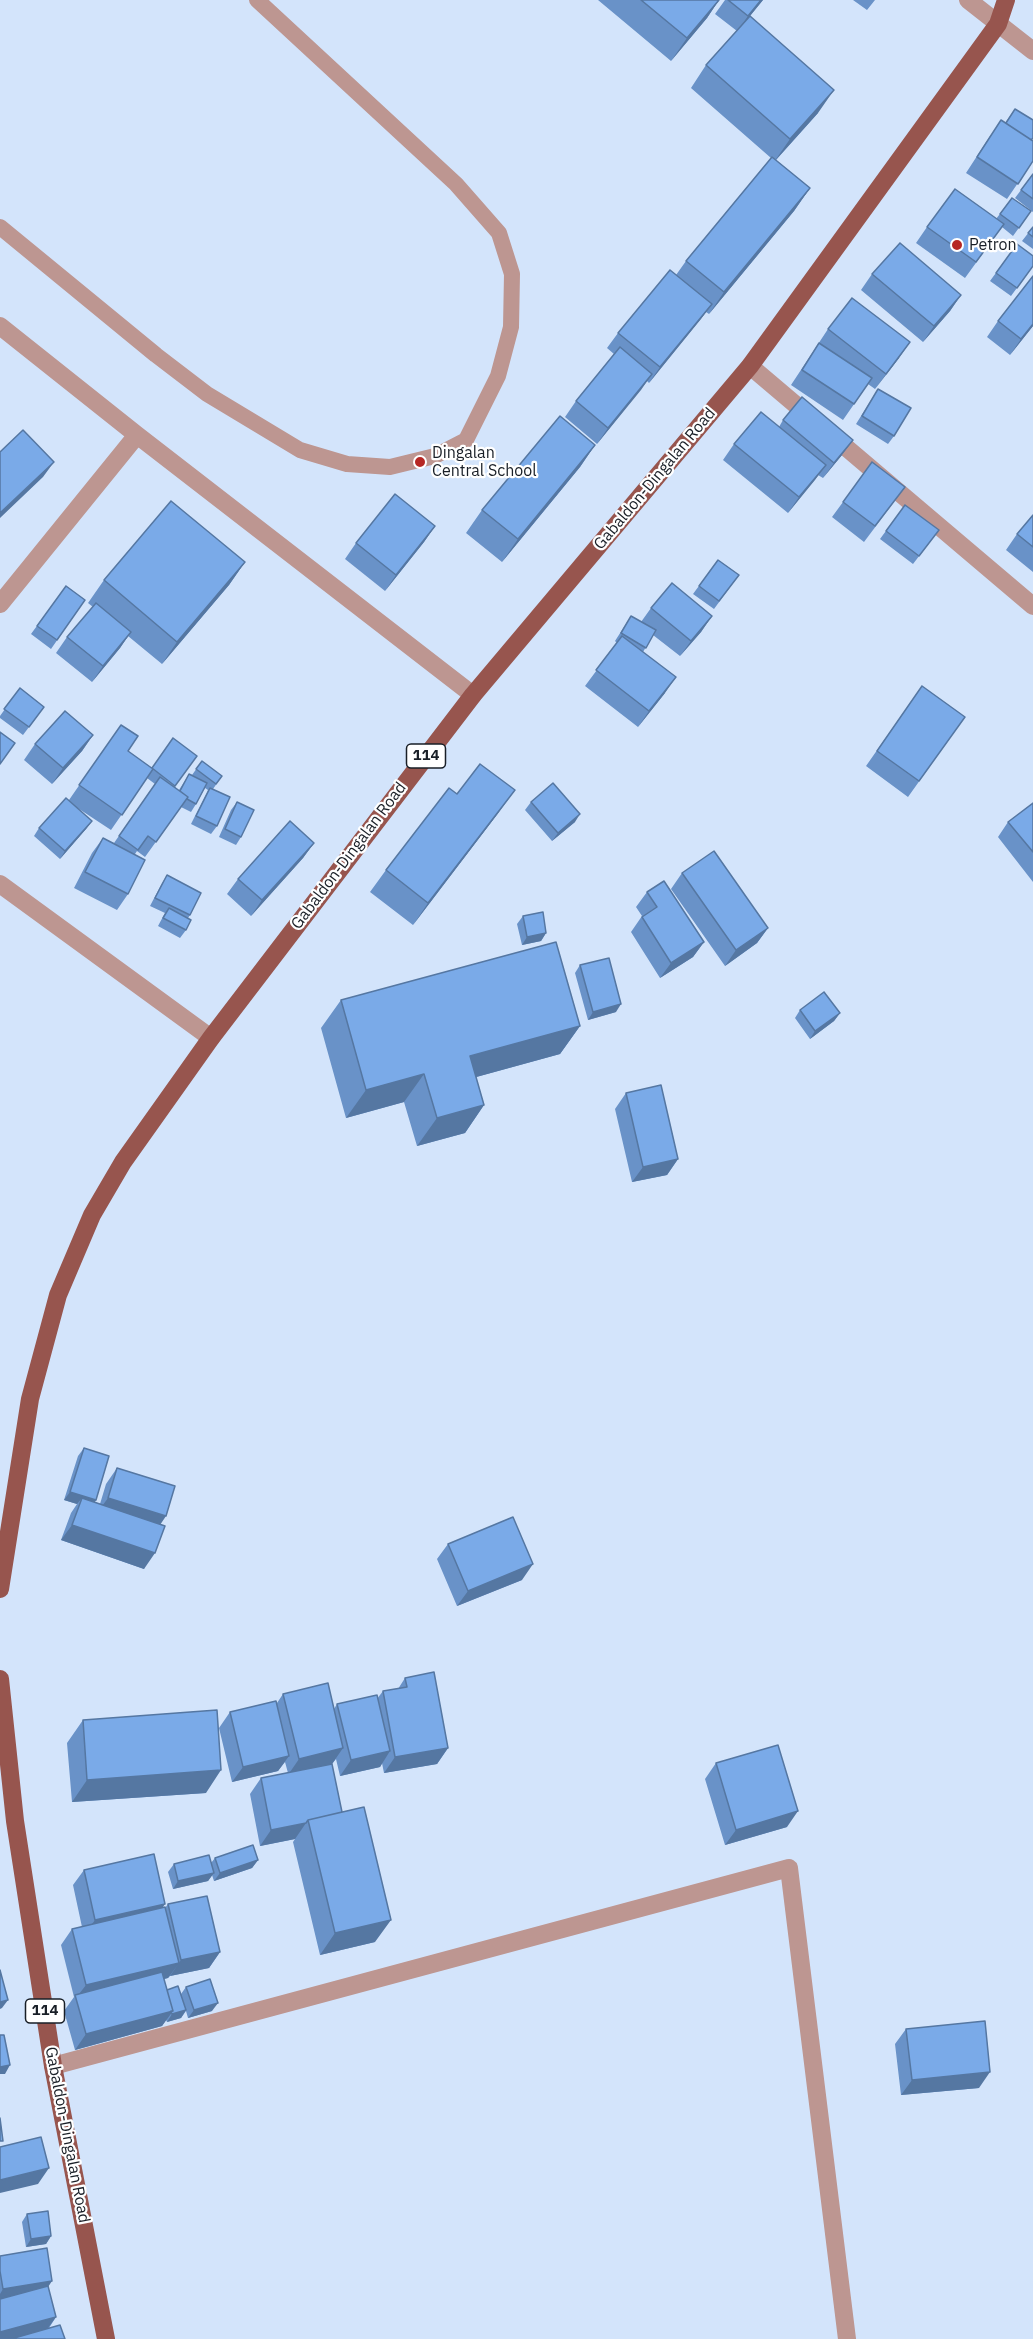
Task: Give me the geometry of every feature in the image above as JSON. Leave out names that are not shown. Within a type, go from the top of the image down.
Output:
[{"type":"main road","name":"Gabaldon-Dingalan Road","points":[[0,1589],[30,1400],[58,1295],[92,1215],[123,1162],[211,1038],[473,694],[750,366],[998,24],[1006,0]]},
{"type":"main road","name":"Gabaldon-Dingalan Road","points":[[0,1679],[15,1821],[53,2066],[106,2339]]},
{"type":"street","points":[[968,0],[1033,51]]},
{"type":"street","points":[[0,326],[137,435],[473,694]]},
{"type":"street","points":[[750,366],[1033,606]]},
{"type":"street","points":[[0,604],[137,435]]},
{"type":"street","points":[[0,884],[211,1038]]},
{"type":"street","points":[[53,2066],[789,1868],[847,2339]]},
{"type":"lane","points":[[0,227],[207,394],[300,450],[347,464],[390,467],[435,456],[466,440],[498,376],[511,327],[512,274],[498,233],[456,184],[257,0]]},
{"type":"building","points":[[641,0],[719,0],[687,38]]},
{"type":"building","points":[[728,0],[761,0],[748,16]]},
{"type":"building","points":[[750,16],[834,90],[790,139],[706,65]]},
{"type":"building","points":[[1015,109],[1033,120],[1031,140],[1006,123]]},
{"type":"building","points":[[1001,120],[1033,141],[1033,161],[1018,184],[977,157]]},
{"type":"building","points":[[772,157],[810,188],[724,292],[686,261]]},
{"type":"building","points":[[1033,174],[1033,199],[1021,190]]},
{"type":"building","points":[[955,189],[1004,224],[976,262],[927,227]]},
{"type":"building","points":[[1012,198],[1031,211],[1019,228],[1000,214]]},
{"type":"building","points":[[1033,227],[1033,237],[1028,233]]},
{"type":"building","points":[[900,243],[961,295],[934,326],[872,274]]},
{"type":"building","points":[[1017,244],[1033,256],[1033,266],[1017,288],[996,273]]},
{"type":"building","points":[[670,270],[712,304],[660,367],[618,333]]},
{"type":"building","points":[[1033,276],[1033,324],[1021,339],[998,321]]},
{"type":"building","points":[[852,298],[910,342],[886,374],[828,329]]},
{"type":"building","points":[[819,343],[872,378],[854,404],[802,370]]},
{"type":"building","points":[[620,347],[652,374],[608,428],[576,401]]},
{"type":"building","points":[[878,389],[911,408],[894,436],[862,416]]},
{"type":"building","points":[[802,397],[853,440],[834,463],[783,420]]},
{"type":"building","points":[[761,412],[826,465],[799,497],[734,444]]},
{"type":"building","points":[[560,416],[595,445],[518,539],[482,510]]},
{"type":"building","points":[[23,430],[54,462],[0,513],[0,452]]},
{"type":"building","points":[[872,462],[905,487],[875,526],[843,502]]},
{"type":"building","points":[[395,494],[435,526],[396,575],[356,543]]},
{"type":"building","points":[[171,501],[245,562],[177,642],[104,580]]},
{"type":"building","points":[[905,505],[939,530],[919,556],[886,531]]},
{"type":"building","points":[[1033,515],[1033,547],[1017,534]]},
{"type":"building","points":[[718,560],[739,575],[719,601],[699,586]]},
{"type":"building","points":[[672,583],[712,616],[691,641],[651,608]]},
{"type":"building","points":[[66,586],[85,600],[57,640],[37,626]]},
{"type":"building","points":[[96,603],[131,632],[103,666],[67,637]]},
{"type":"building","points":[[631,616],[656,630],[646,648],[621,633]]},
{"type":"building","points":[[622,636],[676,677],[649,711],[596,670]]},
{"type":"building","points":[[922,686],[965,717],[919,781],[877,751]]},
{"type":"building","points":[[20,688],[44,707],[29,727],[4,709]]},
{"type":"building","points":[[65,711],[93,735],[63,768],[35,744]]},
{"type":"building","points":[[121,725],[138,736],[128,751],[153,769],[122,815],[79,785]]},
{"type":"building","points":[[0,732],[15,743],[0,764]]},
{"type":"building","points":[[173,738],[197,756],[175,786],[152,768]]},
{"type":"building","points":[[202,761],[222,776],[216,784],[196,769]]},
{"type":"building","points":[[480,764],[515,790],[428,903],[386,870],[449,788],[457,794]]},
{"type":"building","points":[[189,774],[207,783],[196,804],[180,791]]},
{"type":"building","points":[[160,777],[188,797],[156,842],[148,836],[138,850],[119,836]]},
{"type":"building","points":[[553,783],[580,814],[558,833],[531,802]]},
{"type":"building","points":[[210,788],[230,797],[217,826],[196,816]]},
{"type":"building","points":[[66,798],[92,821],[65,851],[39,828]]},
{"type":"building","points":[[237,802],[254,810],[241,837],[225,829]]},
{"type":"building","points":[[1033,803],[1033,852],[1008,822]]},
{"type":"building","points":[[290,821],[314,843],[262,900],[238,879]]},
{"type":"building","points":[[103,838],[145,860],[128,894],[85,872]]},
{"type":"building","points":[[714,851],[768,928],[736,950],[682,873]]},
{"type":"building","points":[[167,875],[201,893],[190,915],[155,898]]},
{"type":"building","points":[[664,881],[704,942],[671,963],[642,917],[657,907],[647,892]]},
{"type":"building","points":[[169,908],[191,920],[186,930],[163,918]]},
{"type":"building","points":[[543,912],[546,933],[527,937],[523,916]]},
{"type":"building","points":[[556,942],[580,1026],[470,1056],[484,1105],[437,1118],[424,1074],[366,1090],[341,1000]]},
{"type":"building","points":[[609,958],[621,1004],[593,1012],[580,965]]},
{"type":"building","points":[[824,992],[840,1013],[815,1031],[800,1010]]},
{"type":"building","points":[[661,1085],[678,1159],[643,1167],[626,1093]]},
{"type":"building","points":[[84,1448],[109,1456],[96,1500],[70,1492]]},
{"type":"building","points":[[117,1468],[175,1486],[166,1516],[108,1498]]},
{"type":"building","points":[[82,1498],[165,1526],[155,1553],[72,1525]]},
{"type":"building","points":[[513,1517],[533,1564],[468,1591],[448,1544]]},
{"type":"building","points":[[434,1672],[448,1748],[395,1757],[383,1691],[407,1687],[405,1678]]},
{"type":"building","points":[[328,1683],[343,1748],[299,1759],[283,1694]]},
{"type":"building","points":[[377,1695],[390,1751],[351,1760],[337,1704]]},
{"type":"building","points":[[276,1701],[289,1756],[243,1767],[230,1712]]},
{"type":"building","points":[[217,1710],[221,1770],[87,1780],[83,1720]]},
{"type":"building","points":[[778,1745],[798,1811],[736,1830],[716,1763]]},
{"type":"building","points":[[332,1764],[342,1812],[308,1820],[306,1823],[271,1830],[261,1778]]},
{"type":"building","points":[[364,1807],[391,1920],[335,1933],[308,1820]]},
{"type":"building","points":[[253,1845],[258,1860],[220,1873],[215,1858]]},
{"type":"building","points":[[154,1854],[165,1904],[95,1920],[84,1870]]},
{"type":"building","points":[[209,1855],[214,1873],[178,1881],[174,1864]]},
{"type":"building","points":[[207,1896],[220,1952],[181,1960],[168,1904]]},
{"type":"building","points":[[165,1907],[179,1963],[86,1985],[72,1929]]},
{"type":"building","points":[[0,1970],[8,2000],[0,2002]]},
{"type":"building","points":[[162,1972],[173,2011],[86,2034],[75,1995]]},
{"type":"building","points":[[210,1979],[218,2003],[194,2010],[186,1987]]},
{"type":"building","points":[[178,1986],[186,2010],[172,2014],[167,1990]]},
{"type":"building","points":[[985,2021],[990,2072],[912,2080],[906,2029]]},
{"type":"building","points":[[0,2035],[4,2035],[10,2065],[0,2067]]},
{"type":"building","points":[[0,2118],[3,2141],[0,2141]]},
{"type":"building","points":[[41,2137],[49,2168],[0,2180],[0,2147]]},
{"type":"building","points":[[48,2211],[51,2236],[31,2239],[27,2214]]},
{"type":"building","points":[[47,2248],[52,2281],[3,2289],[0,2256]]},
{"type":"building","points":[[48,2286],[56,2317],[0,2332],[0,2299]]},
{"type":"building","points":[[60,2325],[65,2339],[11,2339]]},
{"type":"place","name":"Petron","points":[[957,245]]},
{"type":"place","name":"Dingalan Central School","points":[[420,462]]}]
